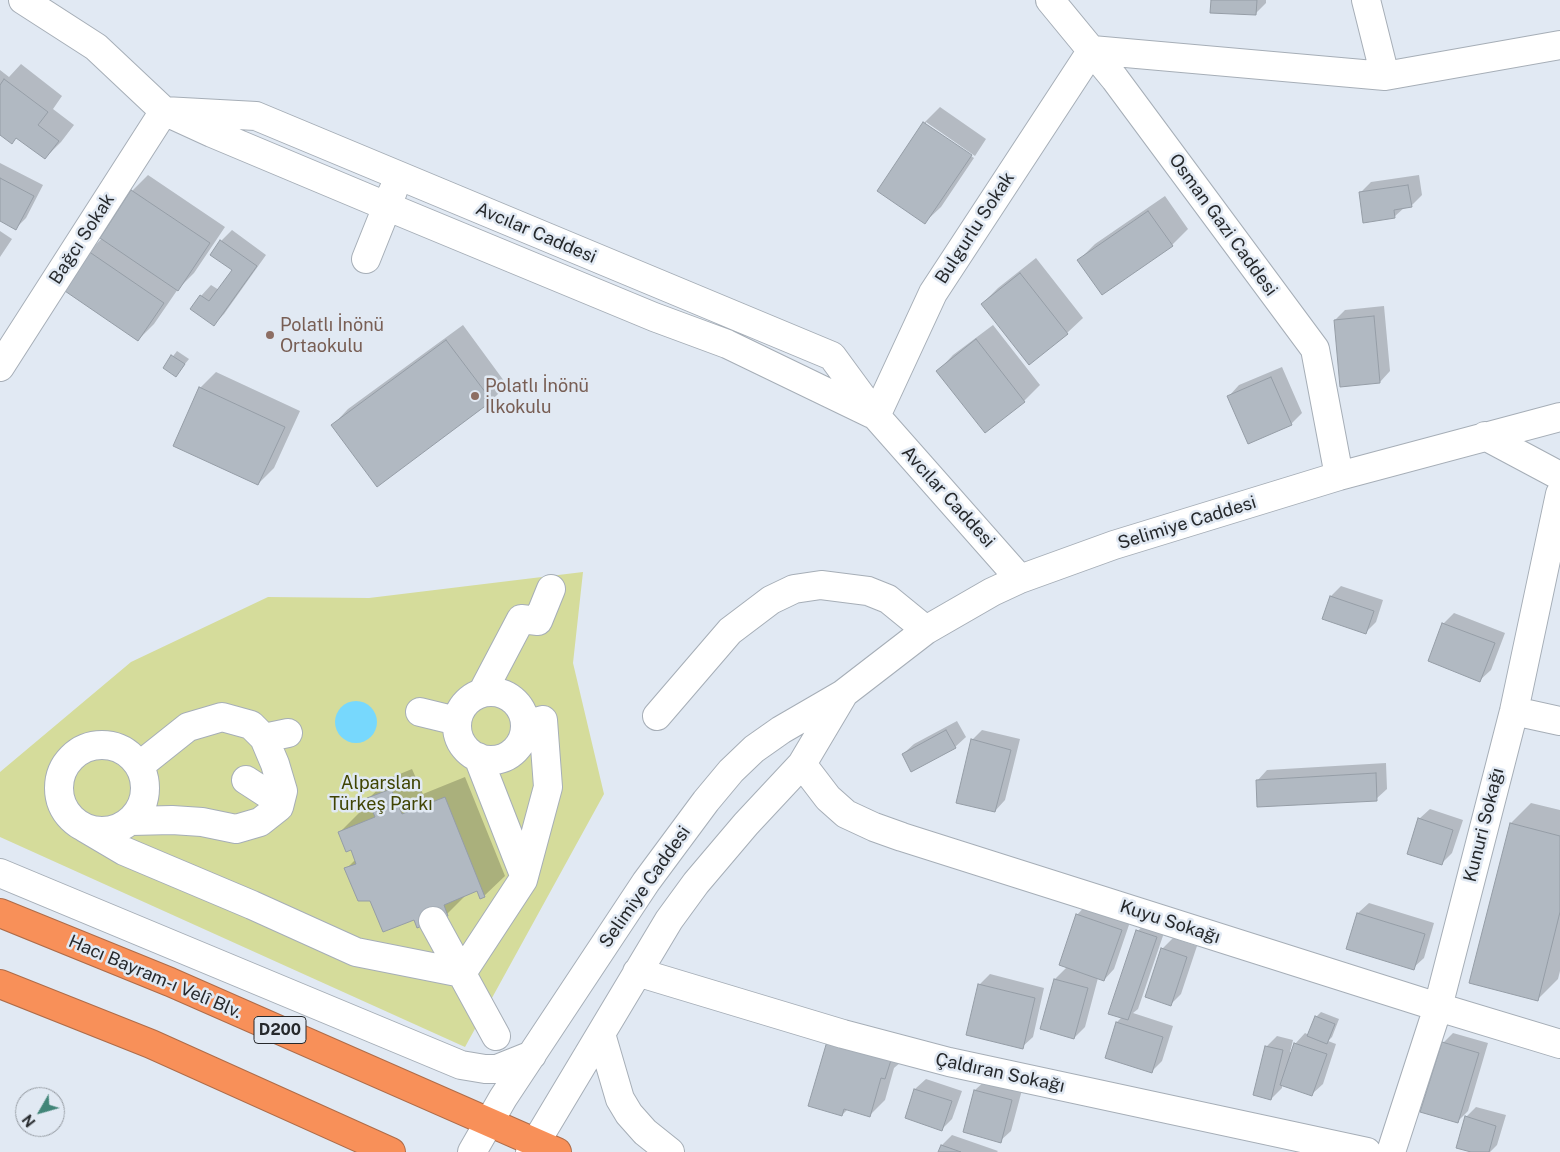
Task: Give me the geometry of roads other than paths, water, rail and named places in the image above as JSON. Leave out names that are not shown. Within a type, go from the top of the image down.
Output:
[{"type":"highway","name":"Hacı Bayram-ı Velî Blv.","points":[[0,913],[170,982],[490,1122],[540,1149]]},
{"type":"highway","points":[[0,984],[151,1044],[392,1152]]},
{"type":"street","name":"Avcılar Caddesi","points":[[23,0],[96,47],[164,111],[212,133],[654,317],[727,344],[876,416]]},
{"type":"street","name":"Osman Gazi Caddesi","points":[[1050,0],[1115,79],[1314,349],[1338,476]]},
{"type":"street","points":[[1366,0],[1385,76]]},
{"type":"street","points":[[1092,50],[1385,76],[1560,45]]},
{"type":"street","name":"Bulgurlu Sokak","points":[[876,416],[933,293],[1092,50]]},
{"type":"street","name":"Avcılar Caddesi","points":[[164,111],[256,116],[832,356],[876,416],[1020,579]]},
{"type":"street","name":"Bağcı Sokak","points":[[0,367],[164,111]]},
{"type":"street","points":[[366,259],[386,206],[400,176]]},
{"type":"street","name":"Selimiye Caddesi","points":[[472,1152],[503,1098],[646,882],[706,801],[731,771],[754,749],[843,694],[926,630],[992,592],[1020,579],[1114,545],[1338,476],[1560,417]]},
{"type":"street","points":[[1485,436],[1560,476]]},
{"type":"street","name":"Kunuri Sokağı","points":[[1391,1152],[1438,1007],[1514,711],[1560,494]]},
{"type":"street","points":[[658,716],[730,631],[771,600],[794,589],[821,585],[868,591],[888,599],[926,630]]},
{"type":"street","points":[[482,693],[522,619],[538,621],[551,589]]},
{"type":"street","points":[[482,693],[498,693],[509,697],[518,704],[523,714],[524,736],[510,754],[500,759],[489,760],[469,752],[457,732],[460,710],[476,695],[482,693]]},
{"type":"street","name":"Selimiye Caddesi","points":[[540,1149],[601,1034],[668,920],[696,883],[746,824],[802,764],[843,694]]},
{"type":"street","points":[[1514,711],[1560,721]]},
{"type":"street","points":[[420,712],[457,721]]},
{"type":"street","points":[[131,821],[172,820],[202,822],[236,829],[260,822],[279,807],[283,791],[275,764],[276,736],[252,725],[222,717],[188,727],[139,766]]},
{"type":"street","points":[[462,973],[523,880],[548,787],[543,720],[525,725]]},
{"type":"street","points":[[85,828],[99,832],[114,830],[131,821],[144,802],[146,787],[143,773],[136,760],[126,751],[98,744],[84,748],[72,756],[64,767],[59,781],[59,795],[64,809],[73,820],[85,828],[124,851],[252,905],[356,952],[462,973]]},
{"type":"street","points":[[478,757],[524,875]]},
{"type":"street","name":"Kuyu Sokağı","points":[[802,764],[828,798],[846,814],[874,827],[1438,1007],[1560,1044]]},
{"type":"street","points":[[246,780],[280,802]]},
{"type":"street","points":[[0,873],[461,1065],[479,1069],[497,1069],[532,1056]]},
{"type":"street","points":[[434,921],[496,1036]]},
{"type":"street","name":"Çaldıran Sokağı","points":[[637,972],[843,1034],[941,1060],[1368,1152]]},
{"type":"street","points":[[601,1034],[620,1099],[629,1114],[645,1132],[670,1152]]},
{"type":"water","points":[[360,701],[368,704],[374,710],[377,722],[374,734],[368,740],[352,743],[344,740],[338,734],[335,718],[338,710],[344,704]]},
{"type":"place","name":"Polatlı İnönü Ortaokulu","points":[[270,335]]},
{"type":"place","name":"Polatlı İnönü İlkokulu","points":[[475,396]]},
{"type":"park label","name":"Alparslan Türkeş Parkı","points":[[381,793]]}]
